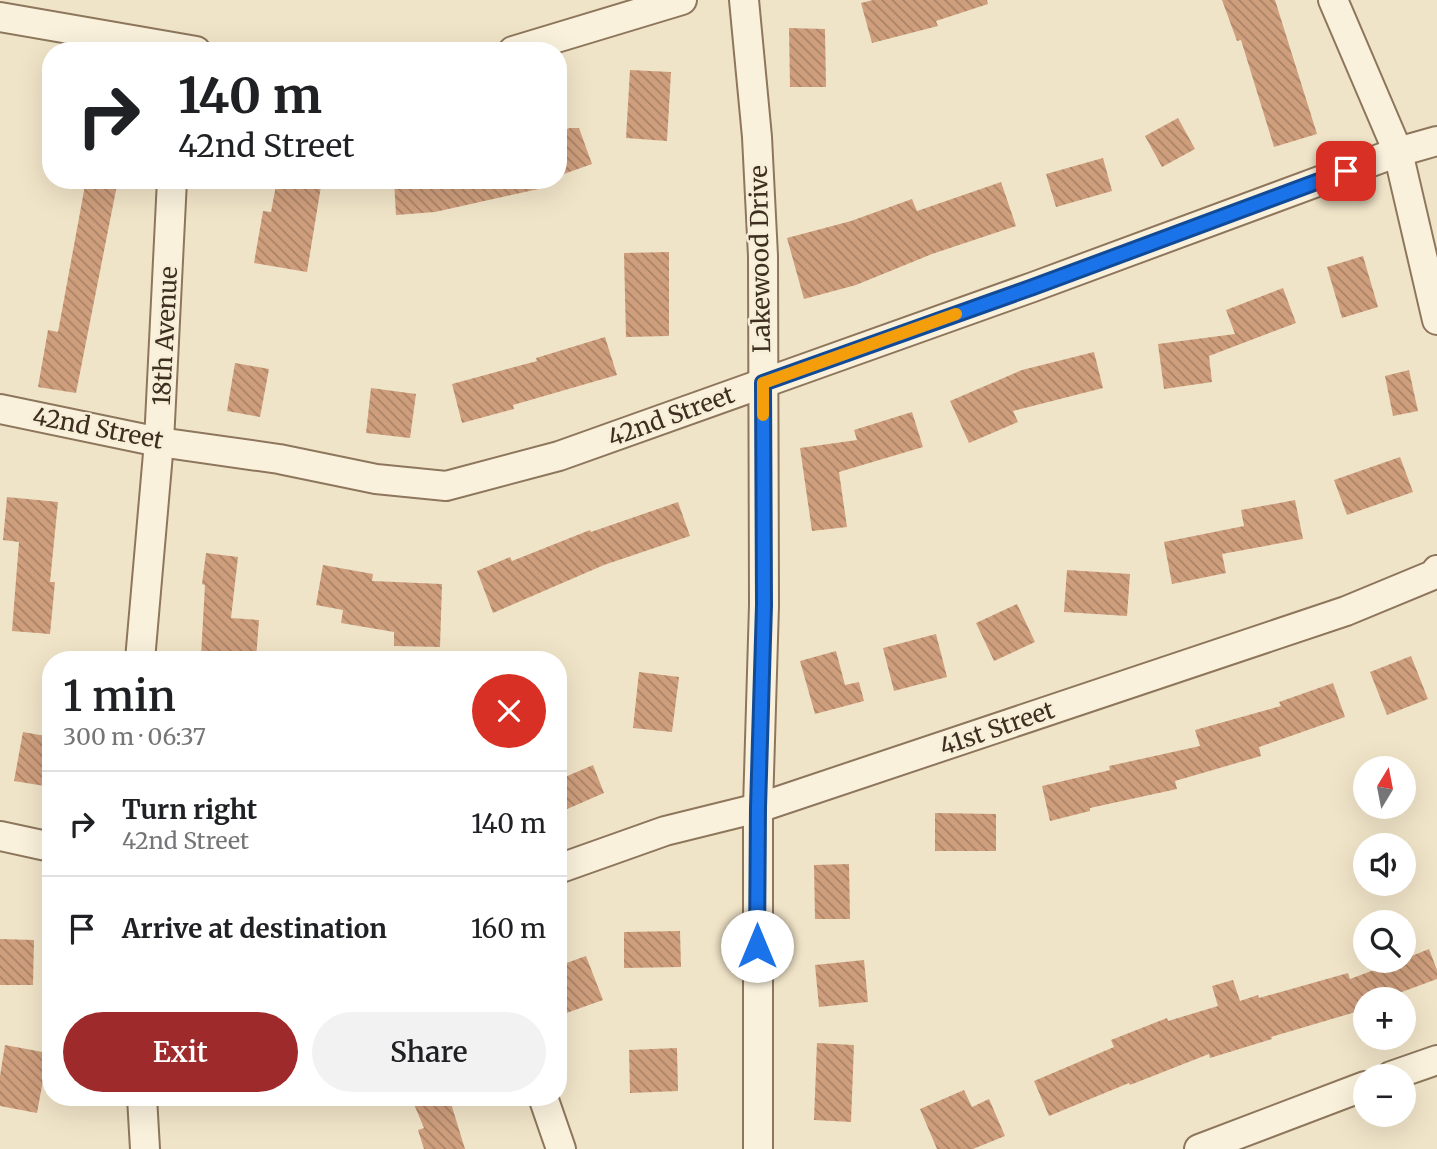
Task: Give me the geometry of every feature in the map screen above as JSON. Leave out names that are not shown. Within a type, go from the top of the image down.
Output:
[{"type":"street","points":[[543,42],[682,0]]},
{"type":"street","name":"Lakewood Drive","points":[[744,0],[757,137],[762,243],[764,605],[758,808],[758,1149]]},
{"type":"street","points":[[1333,0],[1398,152],[1437,320]]},
{"type":"street","points":[[0,18],[138,42]]},
{"type":"street","name":"42nd Street","points":[[0,409],[159,442],[279,459],[376,479],[446,486],[559,456],[1033,287],[1398,152],[1437,141]]},
{"type":"street","name":"18th Avenue","points":[[141,651],[159,442],[172,189]]},
{"type":"street","name":"41st Street","points":[[567,866],[665,831],[758,808],[1346,611],[1435,572]]},
{"type":"street","points":[[0,836],[42,845]]},
{"type":"street","points":[[1416,1067],[1437,1060]]},
{"type":"street","points":[[1199,1149],[1353,1091]]},
{"type":"street","points":[[143,1106],[145,1149]]},
{"type":"street","points":[[546,1106],[561,1149]]},
{"type":"building","points":[[873,0],[987,0],[988,4],[936,21],[938,26],[872,43],[861,3]]},
{"type":"building","points":[[1222,0],[1275,0],[1317,134],[1274,147],[1241,40],[1237,41]]},
{"type":"building","points":[[789,28],[825,29],[826,87],[790,87]]},
{"type":"building","points":[[630,70],[671,72],[667,141],[626,138]]},
{"type":"building","points":[[1178,118],[1195,149],[1162,167],[1145,136]]},
{"type":"building","points":[[579,128],[592,164],[567,173],[567,129]]},
{"type":"building","points":[[1103,158],[1112,191],[1056,207],[1046,174]]},
{"type":"building","points":[[1001,182],[1016,226],[932,254],[856,285],[804,299],[787,238],[851,221],[912,199],[917,211]]},
{"type":"building","points":[[84,189],[116,189],[76,393],[38,387],[48,330],[58,332]]},
{"type":"building","points":[[275,189],[321,189],[307,272],[254,263],[263,211],[271,212]]},
{"type":"building","points":[[395,189],[538,189],[435,212],[396,215]]},
{"type":"building","points":[[669,252],[669,336],[626,337],[624,253]]},
{"type":"building","points":[[1363,256],[1378,307],[1342,318],[1327,267]]},
{"type":"building","points":[[1283,288],[1296,323],[1209,356],[1212,382],[1164,389],[1158,344],[1235,334],[1226,310]]},
{"type":"building","points":[[605,337],[617,375],[513,405],[514,409],[462,423],[452,384],[537,361],[536,358]]},
{"type":"building","points":[[1094,352],[1103,388],[1013,411],[1018,422],[969,443],[950,401],[1022,370]]},
{"type":"building","points":[[235,363],[269,369],[260,417],[227,411]]},
{"type":"building","points":[[1409,370],[1418,411],[1393,416],[1385,376]]},
{"type":"building","points":[[371,388],[416,394],[410,438],[366,433]]},
{"type":"building","points":[[912,412],[923,447],[839,472],[847,527],[812,531],[800,448],[857,440],[854,430]]},
{"type":"building","points":[[1400,457],[1413,492],[1347,515],[1334,480]]},
{"type":"building","points":[[7,497],[58,502],[50,582],[55,582],[50,634],[12,631],[19,542],[3,540]]},
{"type":"building","points":[[1295,500],[1303,539],[1222,554],[1226,573],[1172,584],[1164,542],[1244,526],[1241,510]]},
{"type":"building","points":[[678,502],[690,536],[604,565],[493,613],[477,571],[510,557],[512,561],[590,530],[591,532]]},
{"type":"building","points":[[206,553],[238,557],[231,618],[259,620],[257,651],[201,651],[205,585],[202,584]]},
{"type":"building","points":[[323,565],[373,574],[372,581],[442,584],[440,647],[394,646],[394,632],[341,623],[343,610],[316,605]]},
{"type":"building","points":[[1067,570],[1130,574],[1127,616],[1064,612]]},
{"type":"building","points":[[1017,604],[1035,642],[994,661],[976,623]]},
{"type":"building","points":[[936,634],[947,677],[894,691],[883,648]]},
{"type":"building","points":[[836,651],[845,685],[859,682],[864,701],[815,714],[800,661]]},
{"type":"building","points":[[1411,656],[1428,699],[1387,715],[1370,672]]},
{"type":"building","points":[[639,672],[679,677],[672,732],[633,728]]},
{"type":"building","points":[[1333,683],[1345,717],[1259,747],[1261,756],[1175,781],[1177,789],[1090,808],[1090,811],[1050,821],[1042,786],[1110,770],[1109,766],[1200,746],[1195,730],[1281,706],[1279,702]]},
{"type":"building","points":[[23,732],[42,735],[42,786],[14,781]]},
{"type":"building","points":[[593,765],[604,793],[567,809],[567,776]]},
{"type":"building","points":[[935,813],[996,814],[996,851],[935,851]]},
{"type":"building","points":[[849,864],[850,919],[815,919],[814,865]]},
{"type":"building","points":[[680,931],[681,967],[624,968],[624,932]]},
{"type":"building","points":[[0,939],[34,940],[33,985],[0,985]]},
{"type":"building","points":[[1429,949],[1437,970],[1437,979],[1415,987],[1353,987],[1353,1013],[1210,1058],[1209,1054],[1049,1116],[1034,1081],[1114,1047],[1111,1040],[1167,1018],[1168,1021],[1218,1006],[1212,986],[1233,980],[1240,1001],[1348,973],[1350,979],[1366,973],[1416,973],[1416,954]]},
{"type":"building","points":[[586,956],[603,1000],[567,1013],[567,963]]},
{"type":"building","points":[[864,960],[868,1002],[819,1007],[815,965]]},
{"type":"building","points":[[817,1043],[854,1045],[851,1122],[814,1120]]},
{"type":"building","points":[[5,1045],[42,1052],[42,1086],[37,1113],[0,1106],[0,1076]]},
{"type":"building","points":[[677,1048],[678,1091],[630,1093],[629,1050]]},
{"type":"building","points":[[964,1090],[972,1107],[989,1099],[1005,1136],[973,1149],[937,1149],[920,1109]]},
{"type":"building","points":[[415,1106],[452,1106],[465,1149],[424,1149],[418,1130],[424,1128]]},
{"type":"slow traffic","points":[[763,415],[763,383],[956,314]]},
{"type":"route","points":[[757,946],[764,605],[763,383],[1346,171]]}]
